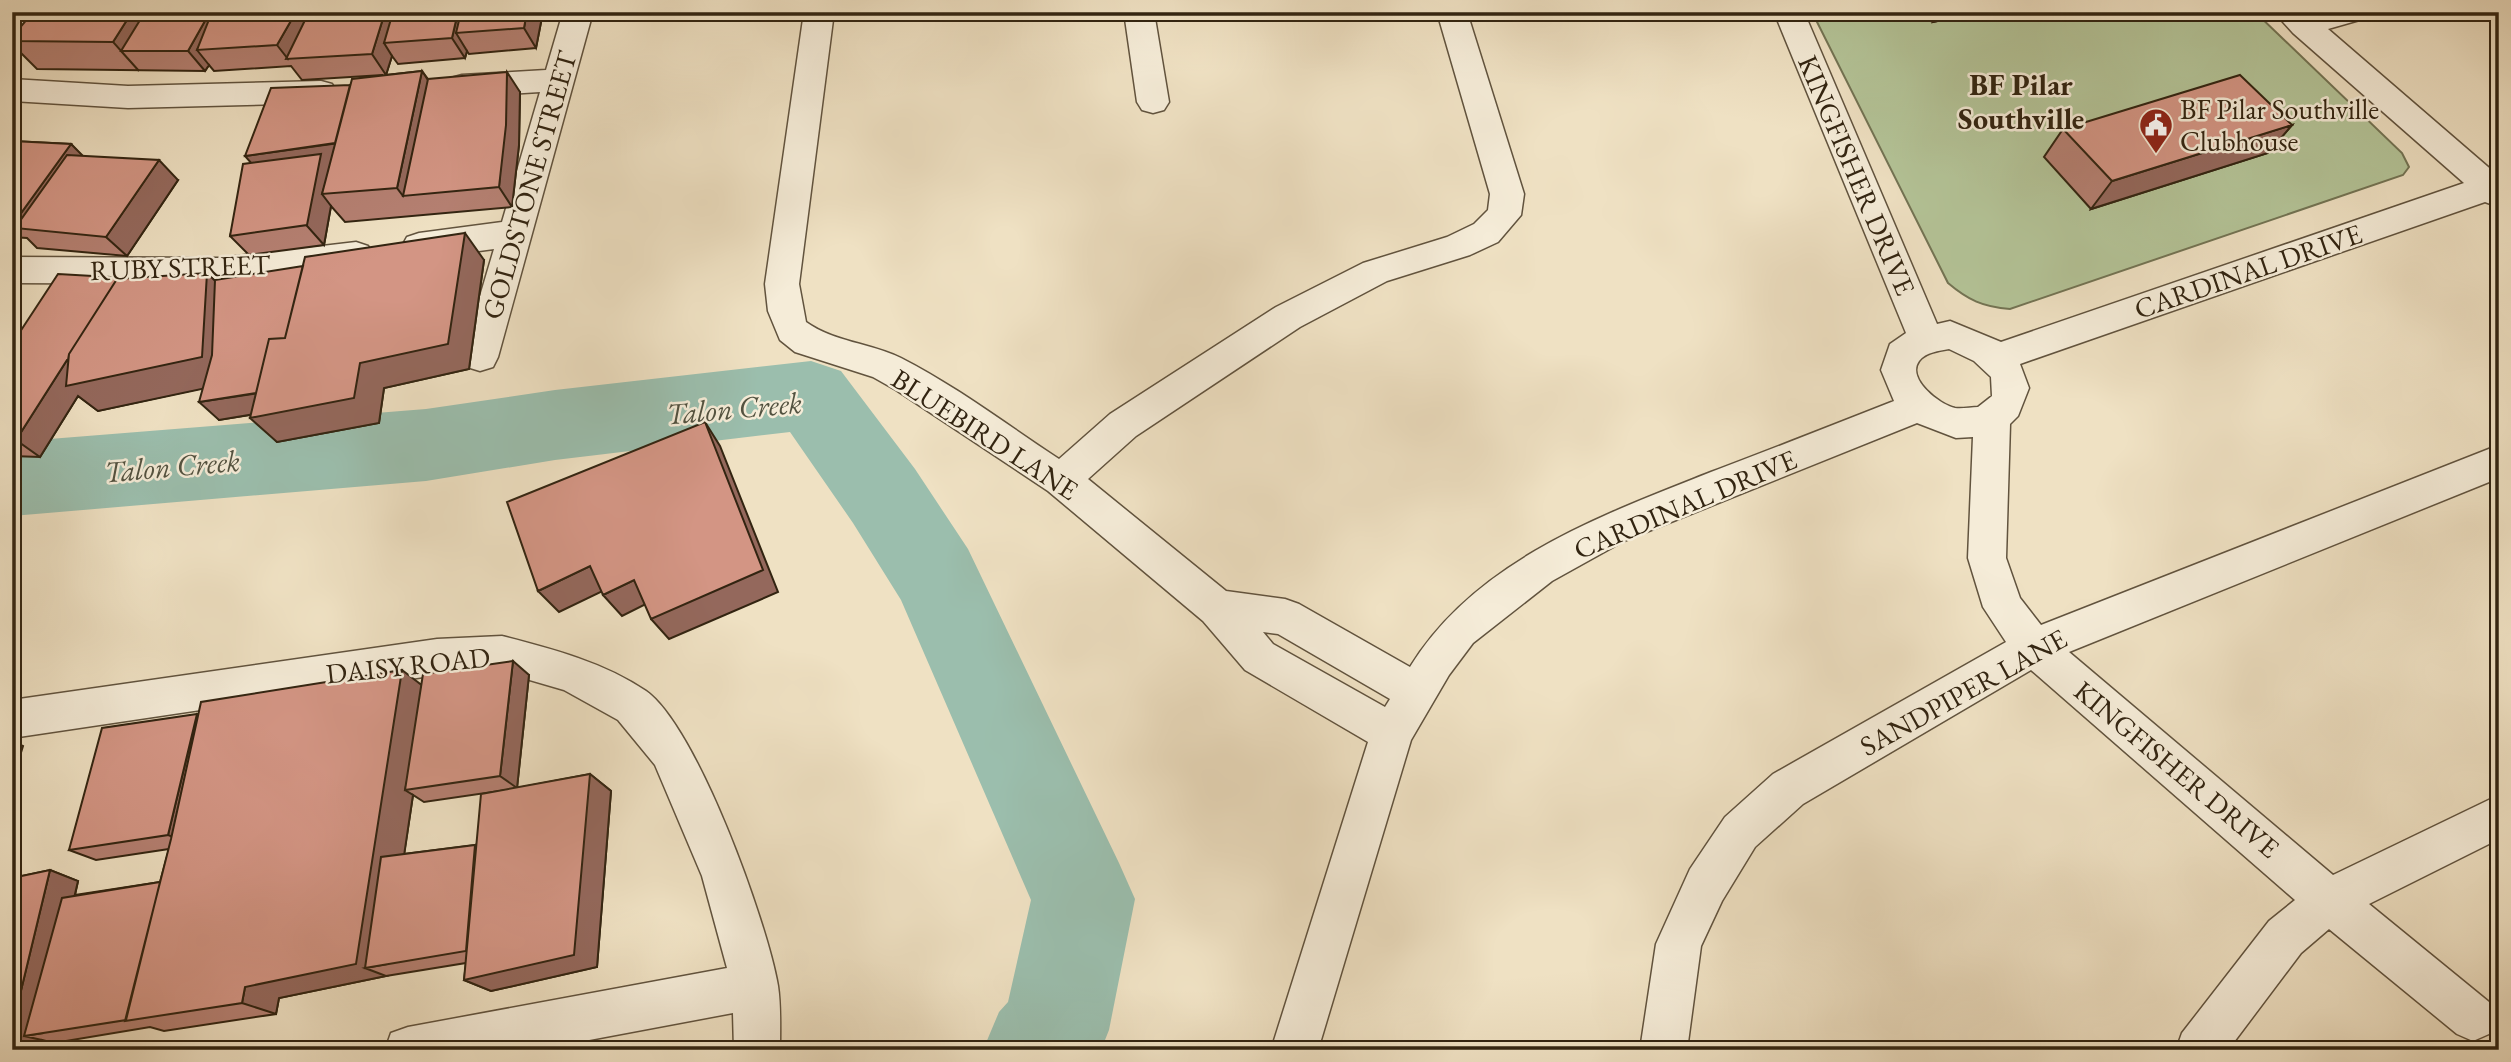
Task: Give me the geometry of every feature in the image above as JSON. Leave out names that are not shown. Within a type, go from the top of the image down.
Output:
[{"type":"street","points":[[12,30],[26,12]]},
{"type":"street","name":"GOLDSTONE STREET","points":[[480,357],[578,12]]},
{"type":"street","name":"BLUEBIRD LANE","points":[[819,12],[782,284],[785,311],[792,330],[808,342],[885,367],[909,380],[1061,480],[1217,608],[1259,657],[1392,733]]},
{"type":"street","points":[[1139,12],[1153,102]]},
{"type":"street","points":[[1061,480],[1123,425],[1288,317],[1375,272],[1458,246],[1486,233],[1504,215],[1507,194],[1452,12]]},
{"type":"street","name":"KINGFISHER DRIVE","points":[[1789,12],[1925,337]]},
{"type":"street","points":[[2296,19],[2352,12]]},
{"type":"street","points":[[2296,19],[2496,189]]},
{"type":"street","points":[[437,87],[559,80]]},
{"type":"street","points":[[12,90],[128,97],[355,92]]},
{"type":"street","name":"CARDINAL DRIVE","points":[[1997,358],[2496,189]]},
{"type":"street","name":"RUBY STREET","points":[[12,270],[221,271],[514,233]]},
{"type":"street","points":[[1950,335],[1976,344],[1997,358],[2009,376],[2011,393],[2006,408],[1992,419],[1972,424],[1944,420],[1918,407],[1902,386],[1898,365],[1906,348],[1925,337],[1950,335]]},
{"type":"street","name":"CARDINAL DRIVE","points":[[1294,1050],[1392,733],[1416,692],[1459,630],[1538,569],[1611,530],[1918,407]]},
{"type":"street","name":"KINGFISHER DRIVE","points":[[1992,419],[1987,558],[2003,607],[2034,647],[2329,900],[2473,1018]]},
{"type":"street","name":"SANDPIPER LANE","points":[[1662,1050],[1679,944],[1706,885],[1740,832],[1788,789],[2034,647],[2499,461]]},
{"type":"street","points":[[1217,608],[1285,617],[1416,692]]},
{"type":"street","name":"DAISY ROAD","points":[[12,719],[437,657],[502,654],[573,674],[633,706],[670,751],[724,876],[755,986],[757,1050]]},
{"type":"street","points":[[2199,1050],[2285,937],[2329,900],[2499,816]]},
{"type":"street","points":[[408,1050],[755,986]]},
{"type":"green space","points":[[1812,12],[2255,12],[2402,153],[2409,167],[2403,175],[2010,309],[1984,304],[1962,294],[1948,283]]},
{"type":"building","points":[[33,12],[132,12],[113,42],[12,41],[12,37]]},
{"type":"building","points":[[145,12],[210,12],[188,51],[121,51]]},
{"type":"building","points":[[212,12],[296,12],[277,45],[197,50]]},
{"type":"building","points":[[309,12],[385,12],[372,54],[286,59]]},
{"type":"building","points":[[393,12],[458,12],[452,38],[384,43]]},
{"type":"building","points":[[461,12],[527,12],[524,28],[456,33]]},
{"type":"building","points":[[422,71],[397,188],[322,194],[352,79]]},
{"type":"building","points":[[507,72],[506,125],[499,187],[403,196],[428,79]]},
{"type":"building","points":[[2240,75],[2292,125],[2112,181],[2063,129]]},
{"type":"building","points":[[350,85],[335,143],[245,156],[271,88]]},
{"type":"building","points":[[12,141],[71,144],[16,220],[12,219]]},
{"type":"building","points":[[321,154],[307,225],[230,236],[243,164]]},
{"type":"building","points":[[67,155],[159,160],[106,237],[15,228]]},
{"type":"building","points":[[465,233],[448,344],[360,363],[354,398],[250,418],[269,339],[285,338],[305,257]]},
{"type":"building","points":[[303,266],[285,338],[269,339],[256,393],[199,402],[212,355],[215,280]]},
{"type":"building","points":[[207,273],[202,357],[66,386],[69,354],[117,279]]},
{"type":"building","points":[[58,274],[128,278],[117,279],[16,440],[12,439],[12,344]]},
{"type":"building","points":[[705,422],[763,570],[651,619],[634,580],[603,595],[590,566],[538,591],[507,502]]},
{"type":"building","points":[[513,661],[500,776],[405,790],[423,674]]},
{"type":"building","points":[[402,670],[356,964],[245,987],[242,1003],[125,1021],[171,839],[201,702]]},
{"type":"building","points":[[197,714],[168,835],[69,850],[102,728]]},
{"type":"building","points":[[590,774],[574,955],[464,980],[481,794]]},
{"type":"building","points":[[475,845],[466,951],[365,968],[381,857]]},
{"type":"building","points":[[50,870],[12,1028],[12,878]]},
{"type":"building","points":[[160,882],[126,1020],[24,1036],[62,898]]},
{"type":"building","points":[[515,1043],[514,1050],[465,1050]]},
{"type":"waterway","name":"Talon Creek","points":[[12,479],[426,445],[555,425],[811,395],[884,496],[936,577],[1083,899],[1055,1030],[1037,1050]]},
{"type":"place","name":"BF Pilar Southville Clubhouse","points":[[2156,155]]},
{"type":"district","name":"BF Pilar Southville","points":[[2021,101]]}]
